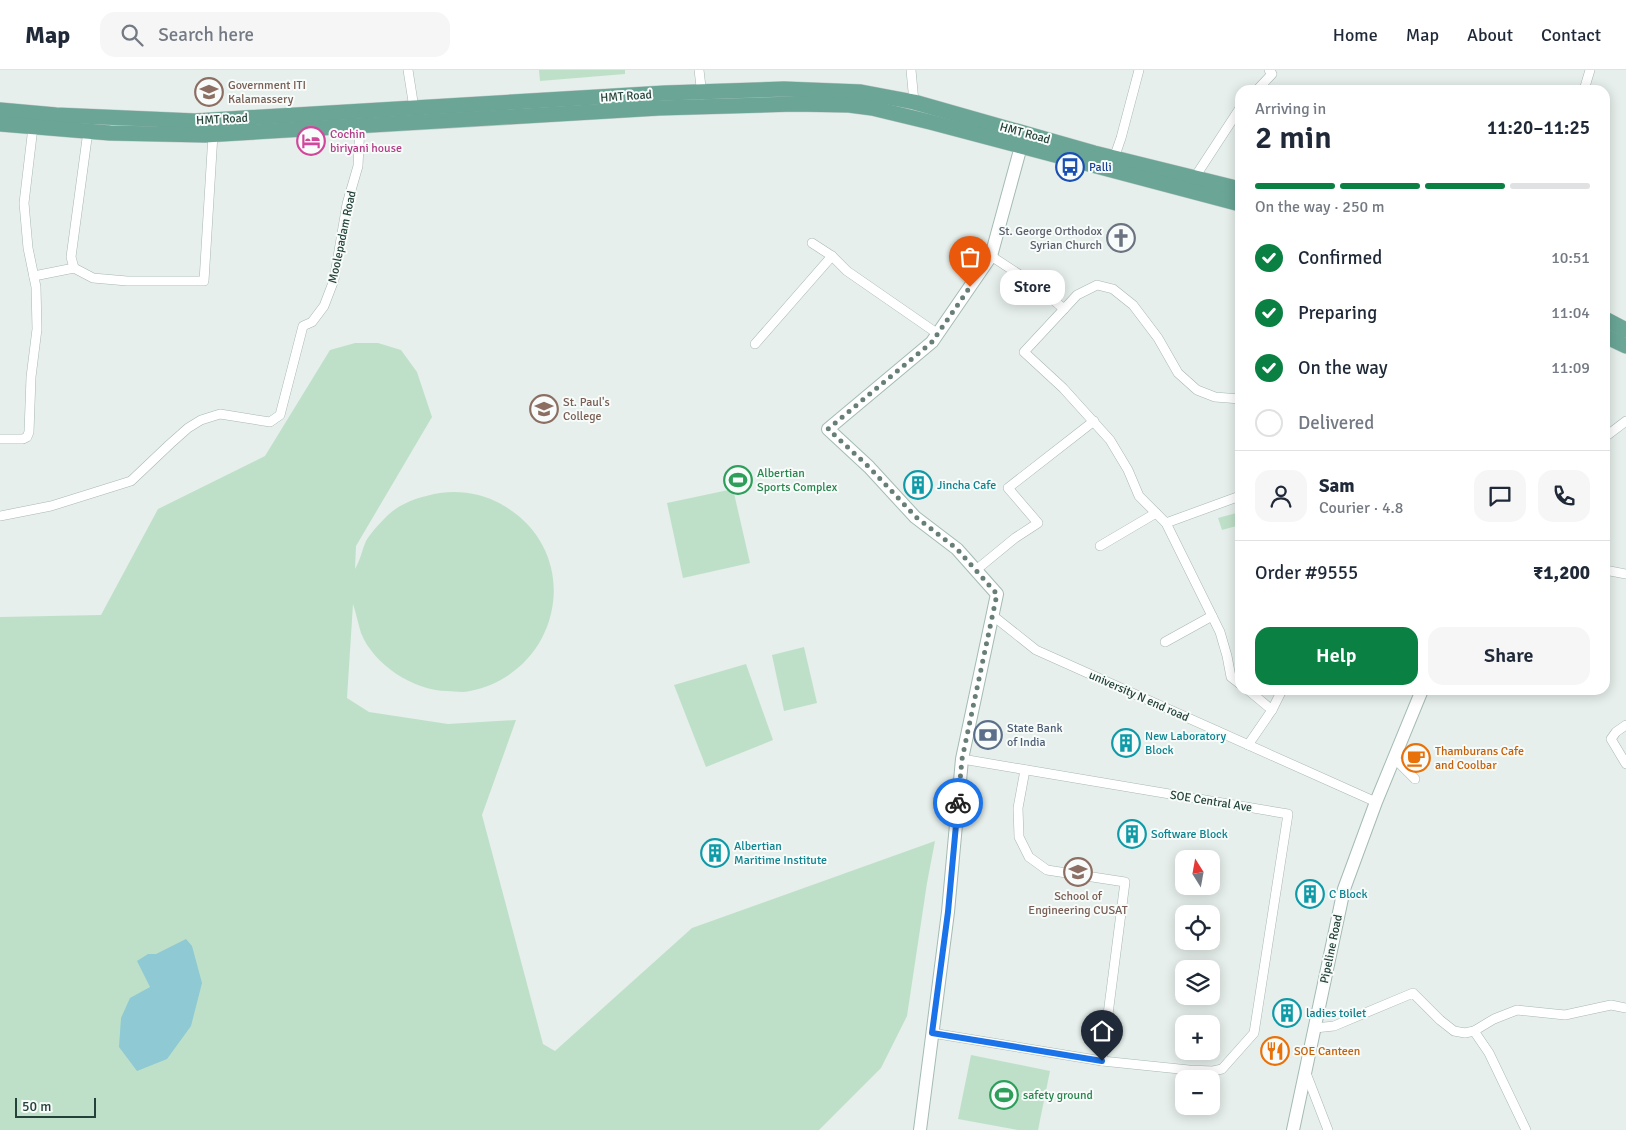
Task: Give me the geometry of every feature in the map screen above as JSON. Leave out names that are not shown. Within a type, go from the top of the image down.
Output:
[{"type":"main road","name":"HMT Road","points":[[0,110],[56,115],[195,121],[360,124],[453,113],[585,111],[702,99],[768,89],[822,89],[861,92],[914,102],[1023,140],[1112,164],[1235,202]]},
{"type":"main road","name":"HMT Road","points":[[702,99],[849,105],[872,108],[930,122],[1023,140]]},
{"type":"main road","name":"HMT Road","points":[[0,124],[139,134],[213,134],[286,122],[414,108],[453,113]]},
{"type":"main road","name":"HMT Road","points":[[1112,164],[1195,177],[1235,188]]},
{"type":"main road","points":[[1610,322],[1626,330]]},
{"type":"main road","points":[[1610,338],[1626,346]]},
{"type":"street","points":[[408,70],[414,108]]},
{"type":"street","points":[[699,70],[702,99]]},
{"type":"street","points":[[911,70],[914,102]]},
{"type":"street","points":[[1112,164],[1138,70]]},
{"type":"street","points":[[1262,85],[1272,74],[1269,70]]},
{"type":"street","points":[[1586,85],[1590,70]]},
{"type":"street","points":[[1195,177],[1235,116]]},
{"type":"street","name":"Moolepadam Road","points":[[0,516],[51,506],[131,482],[188,428],[201,420],[220,414],[270,422],[280,415],[303,326],[312,322],[324,306],[334,280],[348,204],[358,166],[360,124]]},
{"type":"street","points":[[0,439],[23,439],[27,437],[29,432],[31,377],[38,329],[36,287],[28,248],[24,203],[32,127]]},
{"type":"street","points":[[74,268],[71,257],[88,131]]},
{"type":"street","points":[[34,276],[74,268],[93,278],[128,281],[204,281],[213,134]]},
{"type":"street","points":[[920,1130],[948,912],[962,759],[997,594],[957,549],[916,517],[869,467],[828,429],[932,342],[991,256],[1023,140]]},
{"type":"street","points":[[812,243],[832,256],[847,271],[938,334]]},
{"type":"street","points":[[755,344],[832,256]]},
{"type":"street","points":[[991,256],[1037,286],[1064,309]]},
{"type":"street","points":[[1235,399],[1215,397],[1197,390],[1178,373],[1158,338],[1133,305],[1113,289],[1096,285],[1077,295],[1024,352],[1063,388],[1110,440],[1128,470],[1139,496],[1166,523],[1220,632],[1228,656],[1231,677],[1235,680]]},
{"type":"street","points":[[976,570],[1014,538],[1038,523],[1008,488],[1094,421]]},
{"type":"street","points":[[1610,433],[1626,421]]},
{"type":"street","points":[[1166,523],[1235,498]]},
{"type":"street","points":[[1100,546],[1156,513]]},
{"type":"street","points":[[1610,571],[1626,574]]},
{"type":"street","name":"university N end road","points":[[992,616],[1036,650],[1376,802]]},
{"type":"street","points":[[1165,642],[1212,616]]},
{"type":"street","points":[[1254,695],[1272,710]]},
{"type":"street","points":[[1248,745],[1272,710],[1280,695]]},
{"type":"street","name":"Pipeline Road","points":[[1293,1130],[1344,889],[1376,802],[1420,695]]},
{"type":"street","points":[[1626,725],[1616,732],[1611,739],[1626,764]]},
{"type":"street","points":[[1394,758],[1415,779]]},
{"type":"street","name":"SOE Central Ave","points":[[962,759],[1288,814],[1254,1033],[1222,1069],[1213,1071],[1102,1061]]},
{"type":"street","points":[[932,1033],[1102,1061],[1125,882],[1047,870],[1029,857],[1019,837],[1018,808],[1025,770]]},
{"type":"street","points":[[1315,1028],[1334,1026],[1413,993],[1440,1020],[1454,1031],[1465,1034],[1517,1010],[1565,1014],[1612,1005],[1626,1008]]},
{"type":"street","points":[[1474,1031],[1489,1053],[1526,1130]]},
{"type":"street","points":[[1306,1073],[1328,1130]]},
{"type":"green space","points":[[539,70],[625,70],[625,74],[540,81]]},
{"type":"green space","points":[[355,343],[378,343],[401,350],[417,372],[432,417],[356,546],[355,569],[366,541],[379,524],[394,510],[419,498],[440,493],[456,492],[479,495],[501,504],[528,525],[545,550],[553,579],[552,608],[543,636],[526,660],[502,679],[467,692],[434,690],[408,681],[396,674],[375,655],[367,644],[361,633],[353,604],[347,698],[369,712],[448,724],[516,720],[482,815],[543,1044],[555,1051],[692,928],[935,841],[907,1016],[881,1068],[819,1130],[0,1130],[0,617],[101,615],[158,509],[265,456],[330,350]]},
{"type":"green space","points":[[733,489],[750,563],[683,578],[667,503]]},
{"type":"green space","points":[[1235,513],[1235,526],[1222,530],[1218,518]]},
{"type":"green space","points":[[804,647],[817,703],[784,711],[772,655]]},
{"type":"green space","points":[[746,664],[773,740],[706,767],[674,685]]},
{"type":"green space","name":"safety ground","points":[[971,1055],[1050,1071],[1038,1130],[1018,1130],[958,1119]]},
{"type":"water","points":[[186,939],[192,946],[202,983],[191,1026],[167,1059],[137,1071],[119,1047],[121,1018],[130,998],[150,987],[137,961],[148,954],[156,954]]},
{"type":"way so far","points":[[958,803],[962,759],[997,594],[957,549],[916,517],[869,467],[828,429],[932,342],[970,287]]},
{"type":"place","name":"Government ITI Kalamassery","points":[[209,92]]},
{"type":"place","name":"Cochin biriyani house","points":[[311,141]]},
{"type":"place","name":"Palli","points":[[1070,167]]},
{"type":"place","name":"St. George Orthodox Syrian Church","points":[[1121,238]]},
{"type":"place","name":"Store","points":[[970,287]]},
{"type":"place","name":"St. Paul's College","points":[[544,409]]},
{"type":"place","name":"Albertian Sports Complex","points":[[738,480]]},
{"type":"place","name":"Jincha Cafe","points":[[918,485]]},
{"type":"place","name":"State Bank of India","points":[[988,735]]},
{"type":"place","name":"New Laboratory Block","points":[[1126,743]]},
{"type":"place","name":"Thamburans Cafe and Coolbar","points":[[1416,758]]},
{"type":"place","name":"Software Block","points":[[1132,834]]},
{"type":"place","name":"Albertian Maritime Institute","points":[[715,853]]},
{"type":"place","name":"School of Engineering CUSAT","points":[[1078,872]]},
{"type":"place","name":"C Block","points":[[1310,894]]},
{"type":"place","name":"ladies toilet","points":[[1287,1013]]},
{"type":"place","name":"SOE Canteen","points":[[1275,1051]]},
{"type":"place","name":"safety ground","points":[[1004,1095]]},
{"type":"route","points":[[958,803],[948,912],[932,1033],[1102,1061]]}]
